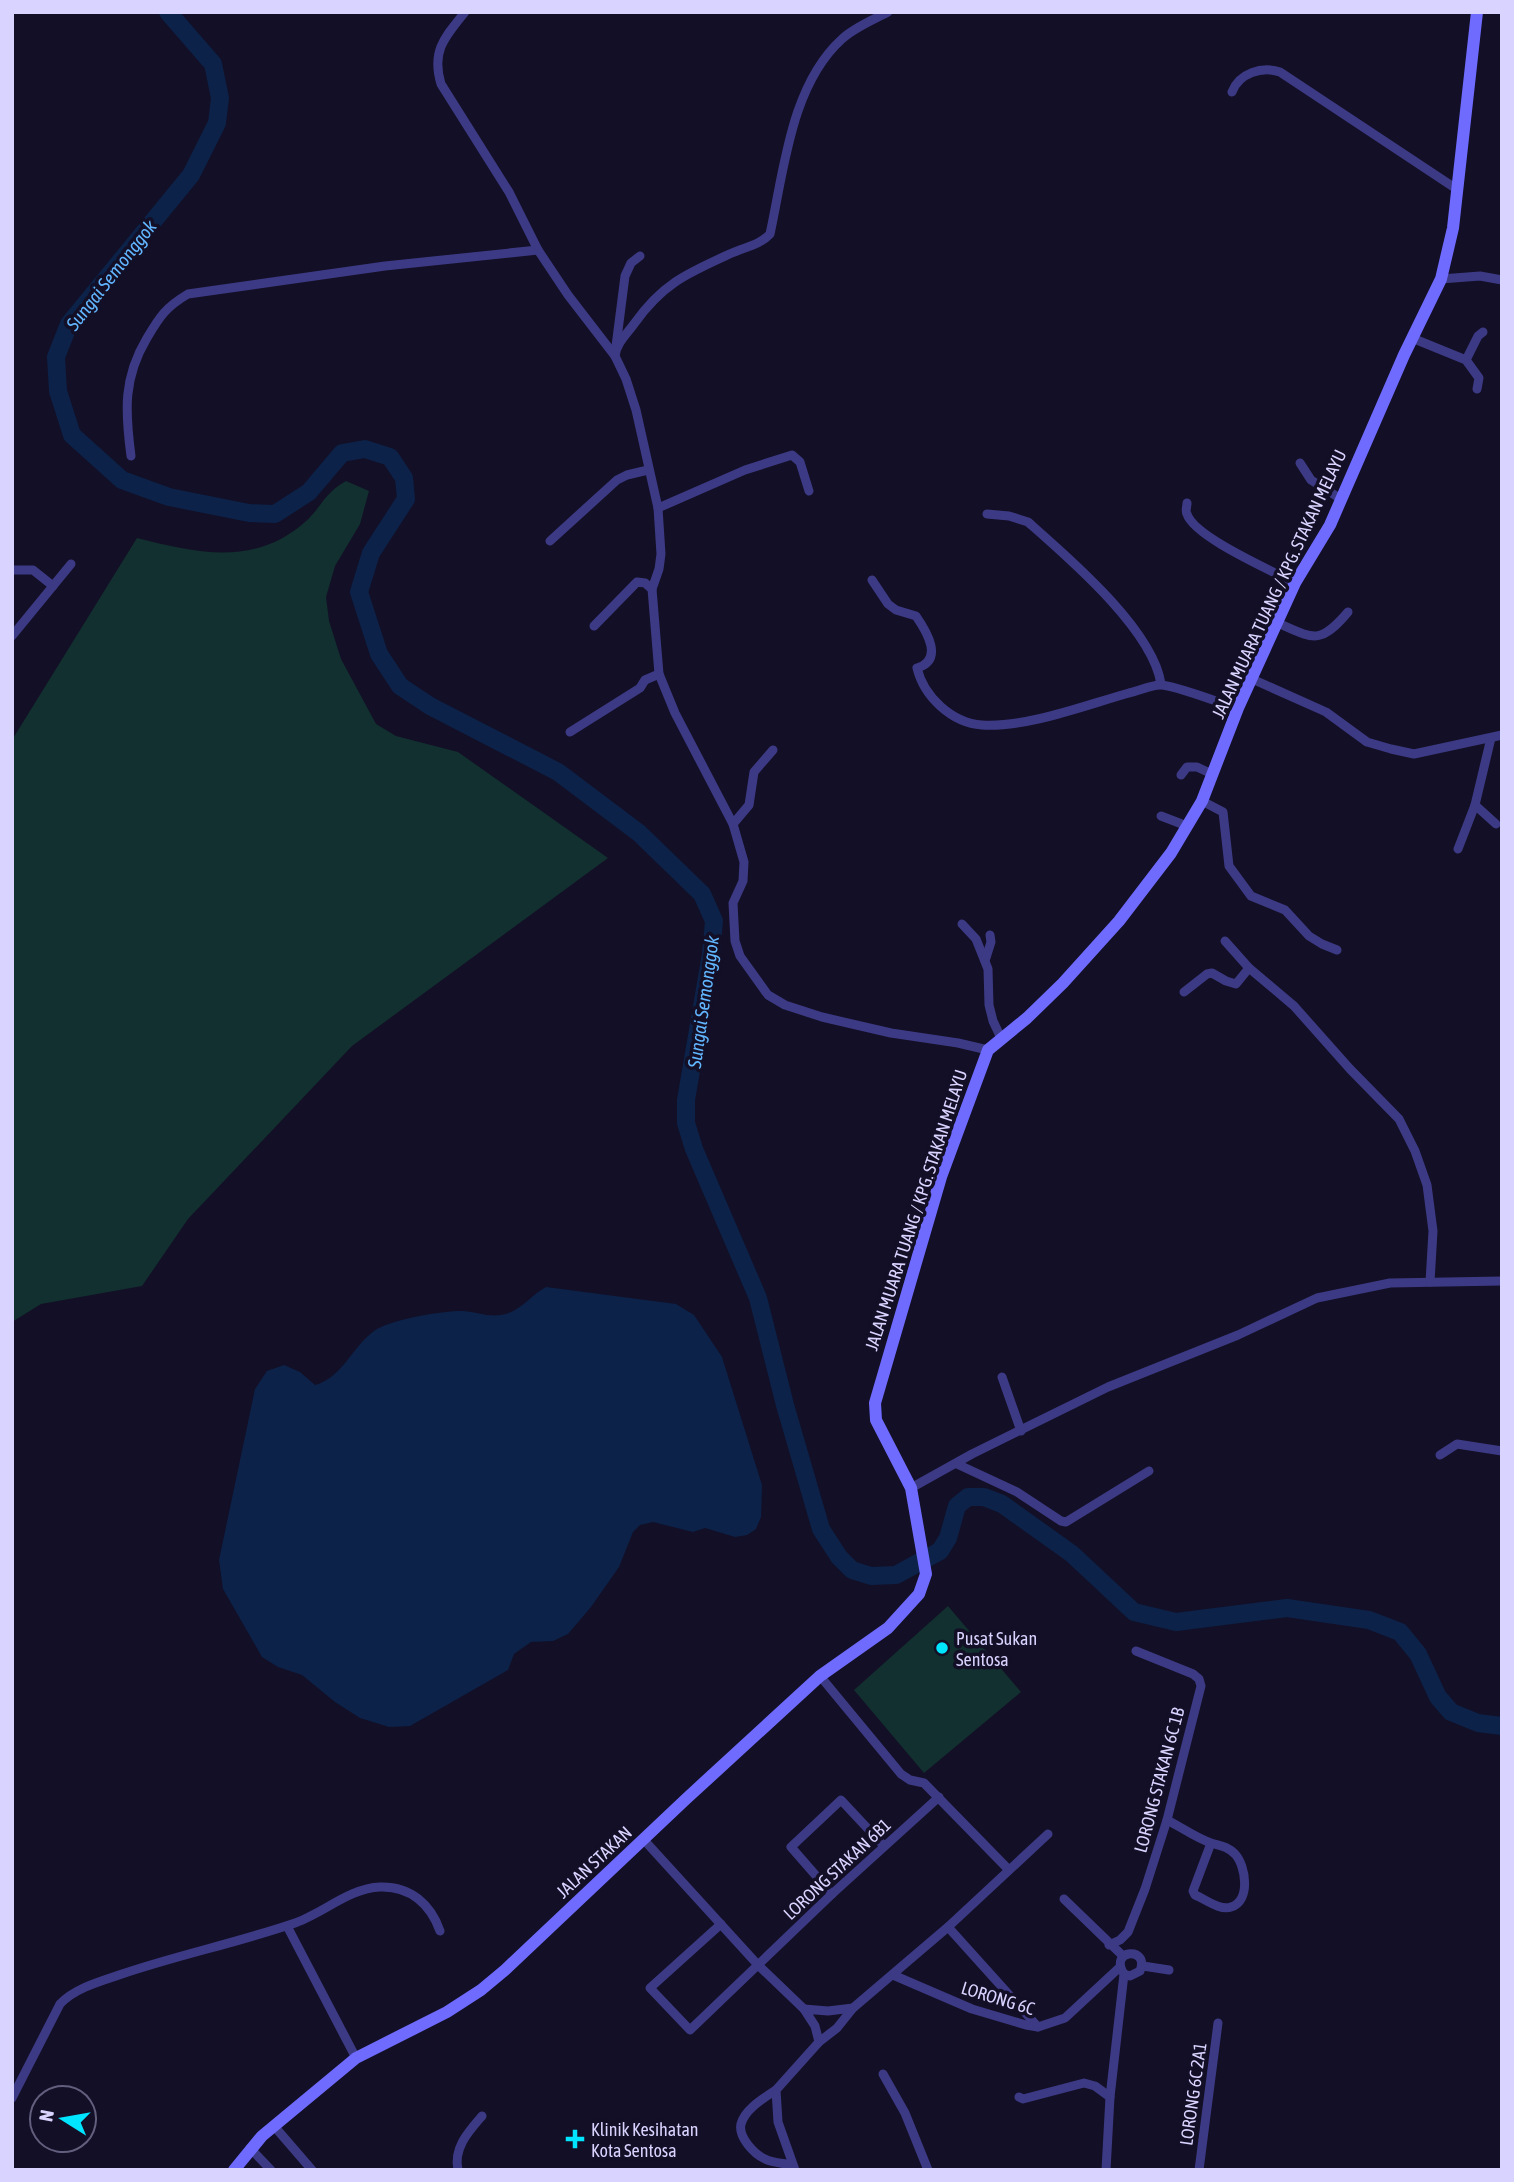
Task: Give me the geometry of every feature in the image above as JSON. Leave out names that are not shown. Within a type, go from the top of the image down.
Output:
[{"type":"main road","name":"JALAN MUARA TUANG / KPG. STAKAN MELAYU","points":[[919,1538],[911,1489],[876,1420],[874,1403],[941,1177],[988,1050],[1063,983],[1119,921],[1171,853],[1202,801],[1238,708],[1295,583],[1330,525],[1412,338],[1441,279],[1453,228],[1477,12]]},
{"type":"main road","name":"JALAN STAKAN","points":[[234,2170],[250,2148],[356,2058],[447,2012],[481,1990],[820,1676],[888,1628],[919,1594],[926,1574],[919,1538]]},
{"type":"street","points":[[465,12],[447,34],[438,51],[436,69],[441,84],[509,192],[538,250],[568,295],[615,352],[636,410],[658,508],[661,554],[652,589],[660,674],[675,713],[733,824],[744,862],[743,881],[733,903],[735,941],[740,956],[768,995],[785,1005],[822,1017],[891,1033],[988,1050]]},
{"type":"street","points":[[615,352],[657,296],[673,282],[761,242],[770,234],[795,115],[818,68],[840,41],[888,12]]},
{"type":"street","points":[[1232,92],[1235,84],[1244,77],[1264,68],[1280,72],[1458,190]]},
{"type":"street","points":[[131,456],[126,420],[128,381],[138,354],[168,306],[188,294],[385,266],[538,250]]},
{"type":"street","points":[[615,352],[625,276],[631,262],[640,256]]},
{"type":"street","points":[[1441,279],[1480,276],[1502,280]]},
{"type":"street","points":[[1466,360],[1478,336],[1483,332]]},
{"type":"street","points":[[1412,338],[1466,360],[1479,378],[1477,389]]},
{"type":"street","points":[[658,508],[745,470],[792,455],[800,462],[809,491]]},
{"type":"street","points":[[1300,463],[1311,480],[1341,499]]},
{"type":"street","points":[[550,541],[617,480],[648,470]]},
{"type":"street","points":[[1186,503],[1187,514],[1192,522],[1219,543],[1295,583]]},
{"type":"street","points":[[987,514],[1009,516],[1028,522],[1119,609],[1152,654],[1161,684]]},
{"type":"street","points":[[12,636],[71,564]]},
{"type":"street","points":[[12,570],[33,570],[53,586]]},
{"type":"street","points":[[872,580],[888,604],[896,610],[916,616],[923,626],[932,647],[932,657],[924,666],[917,668],[919,678],[938,704],[955,717],[980,725],[1017,723],[1161,684],[1238,708]]},
{"type":"street","points":[[594,626],[637,582],[645,583],[652,589]]},
{"type":"street","points":[[1278,623],[1317,637],[1328,632],[1348,612]]},
{"type":"street","points":[[570,732],[640,688],[645,680],[660,674]]},
{"type":"street","points":[[1252,680],[1326,712],[1367,742],[1391,750],[1414,754],[1502,735]]},
{"type":"street","points":[[1458,849],[1475,805],[1491,738]]},
{"type":"street","points":[[733,824],[749,804],[754,772],[772,750]]},
{"type":"street","points":[[1181,775],[1186,767],[1192,766],[1212,774]]},
{"type":"street","points":[[1202,801],[1223,812],[1229,866],[1251,896],[1285,910],[1309,936],[1337,950]]},
{"type":"street","points":[[1475,805],[1496,824]]},
{"type":"street","points":[[1161,816],[1187,826]]},
{"type":"street","points":[[961,924],[976,939],[985,961],[988,970],[989,1005],[1002,1040]]},
{"type":"street","points":[[985,961],[991,942],[990,935]]},
{"type":"street","points":[[1225,940],[1249,968],[1294,1006],[1399,1119],[1415,1151],[1427,1185],[1433,1231],[1430,1282]]},
{"type":"street","points":[[1184,992],[1212,973],[1236,984],[1249,968]]},
{"type":"street","points":[[911,1489],[972,1454],[1108,1387],[1238,1335],[1317,1298],[1390,1283],[1502,1281]]},
{"type":"street","points":[[1002,1377],[1021,1431]]},
{"type":"street","points":[[1440,1455],[1457,1444],[1502,1451]]},
{"type":"street","points":[[957,1464],[1017,1492],[1060,1521],[1066,1522],[1149,1471]]},
{"type":"street","name":"LORONG STAKAN 6C 1B","points":[[1109,1945],[1128,1932],[1145,1889],[1167,1820],[1201,1686],[1194,1674],[1136,1651]]},
{"type":"street","points":[[820,1676],[901,1774],[910,1780],[924,1783],[1009,1870]]},
{"type":"street","name":"LORONG STAKAN 6B1","points":[[720,1924],[650,1988],[690,2030],[832,1894],[939,1797]]},
{"type":"street","points":[[832,1894],[791,1847],[841,1800],[884,1846]]},
{"type":"street","points":[[1167,1820],[1211,1843],[1226,1847],[1237,1856],[1244,1870],[1245,1885],[1239,1902],[1231,1907],[1222,1908],[1195,1895],[1193,1891],[1211,1843]]},
{"type":"street","points":[[793,2167],[766,2160],[749,2146],[741,2132],[741,2124],[753,2108],[776,2090],[853,2008],[948,1927],[1048,1834]]},
{"type":"street","points":[[644,1840],[758,1965],[804,2009],[815,2026],[819,2042]]},
{"type":"street","points":[[13,2096],[60,2004],[64,1999],[97,1983],[288,1926],[320,1913],[353,1894],[382,1887],[410,1893],[423,1902],[434,1913],[440,1931]]},
{"type":"street","points":[[1064,1899],[1123,1956]]},
{"type":"street","points":[[288,1926],[356,2058]]},
{"type":"street","points":[[948,1927],[1038,2027]]},
{"type":"street","points":[[1123,1956],[1136,1954],[1143,1966]]},
{"type":"street","points":[[1105,2170],[1123,1956]]},
{"type":"street","points":[[1143,1966],[1169,1970]]},
{"type":"street","points":[[1122,1971],[1136,1975],[1143,1966]]},
{"type":"street","name":"LORONG 6C","points":[[893,1975],[972,2009],[1038,2027],[1065,2018],[1122,1971]]},
{"type":"street","points":[[804,2009],[828,2011],[853,2008]]},
{"type":"street","name":"LORONG 6C 2A1","points":[[1199,2170],[1218,2023]]},
{"type":"street","points":[[883,2074],[905,2113],[928,2170]]},
{"type":"street","points":[[1019,2097],[1023,2099],[1084,2083],[1095,2086],[1110,2097]]},
{"type":"street","points":[[776,2090],[778,2122],[793,2167]]},
{"type":"street","points":[[458,2170],[456,2163],[459,2149],[466,2134],[482,2116]]},
{"type":"street","points":[[274,2126],[312,2170]]},
{"type":"street","points":[[250,2148],[271,2170]]},
{"type":"green space","points":[[346,481],[369,491],[360,524],[335,566],[326,597],[329,621],[341,659],[376,724],[396,736],[458,752],[608,858],[352,1046],[188,1219],[142,1286],[41,1304],[12,1322],[12,740],[137,538],[203,551],[245,551],[266,546],[305,522],[332,491]]},
{"type":"green space","name":"Pusat Sukan Sentosa","points":[[948,1606],[1021,1692],[924,1773],[854,1690]]},
{"type":"water","points":[[546,1287],[676,1304],[694,1315],[722,1357],[762,1485],[761,1517],[756,1529],[747,1535],[735,1537],[705,1528],[693,1532],[653,1522],[640,1525],[633,1532],[619,1567],[568,1634],[553,1641],[531,1642],[514,1654],[508,1670],[410,1726],[389,1727],[360,1718],[302,1675],[278,1667],[262,1657],[223,1589],[219,1560],[255,1389],[267,1371],[284,1365],[300,1372],[315,1385],[324,1381],[340,1369],[374,1331],[391,1323],[455,1311],[501,1315],[514,1311]]},
{"type":"waterway","name":"Sungai Semonggok","points":[[168,12],[213,64],[220,98],[217,123],[191,175],[69,324],[56,357],[58,391],[72,435],[122,480],[169,497],[249,513],[275,514],[309,492],[342,453],[365,449],[390,457],[404,478],[406,499],[371,553],[359,592],[379,654],[400,686],[430,706],[558,772],[639,833],[702,894],[714,921],[711,954],[686,1100],[686,1123],[694,1149],[758,1298],[785,1405],[821,1529],[839,1557],[852,1570],[871,1576],[896,1575],[940,1551],[948,1538],[957,1506],[968,1497],[984,1497],[1002,1504],[1072,1554],[1134,1612],[1176,1622],[1287,1608],[1369,1620],[1400,1632],[1418,1654],[1438,1697],[1451,1712],[1478,1723],[1502,1726]]},
{"type":"place","name":"Pusat Sukan Sentosa","points":[[942,1648]]},
{"type":"place","name":"Klinik Kesihatan Kota Sentosa","points":[[575,2139]]}]
